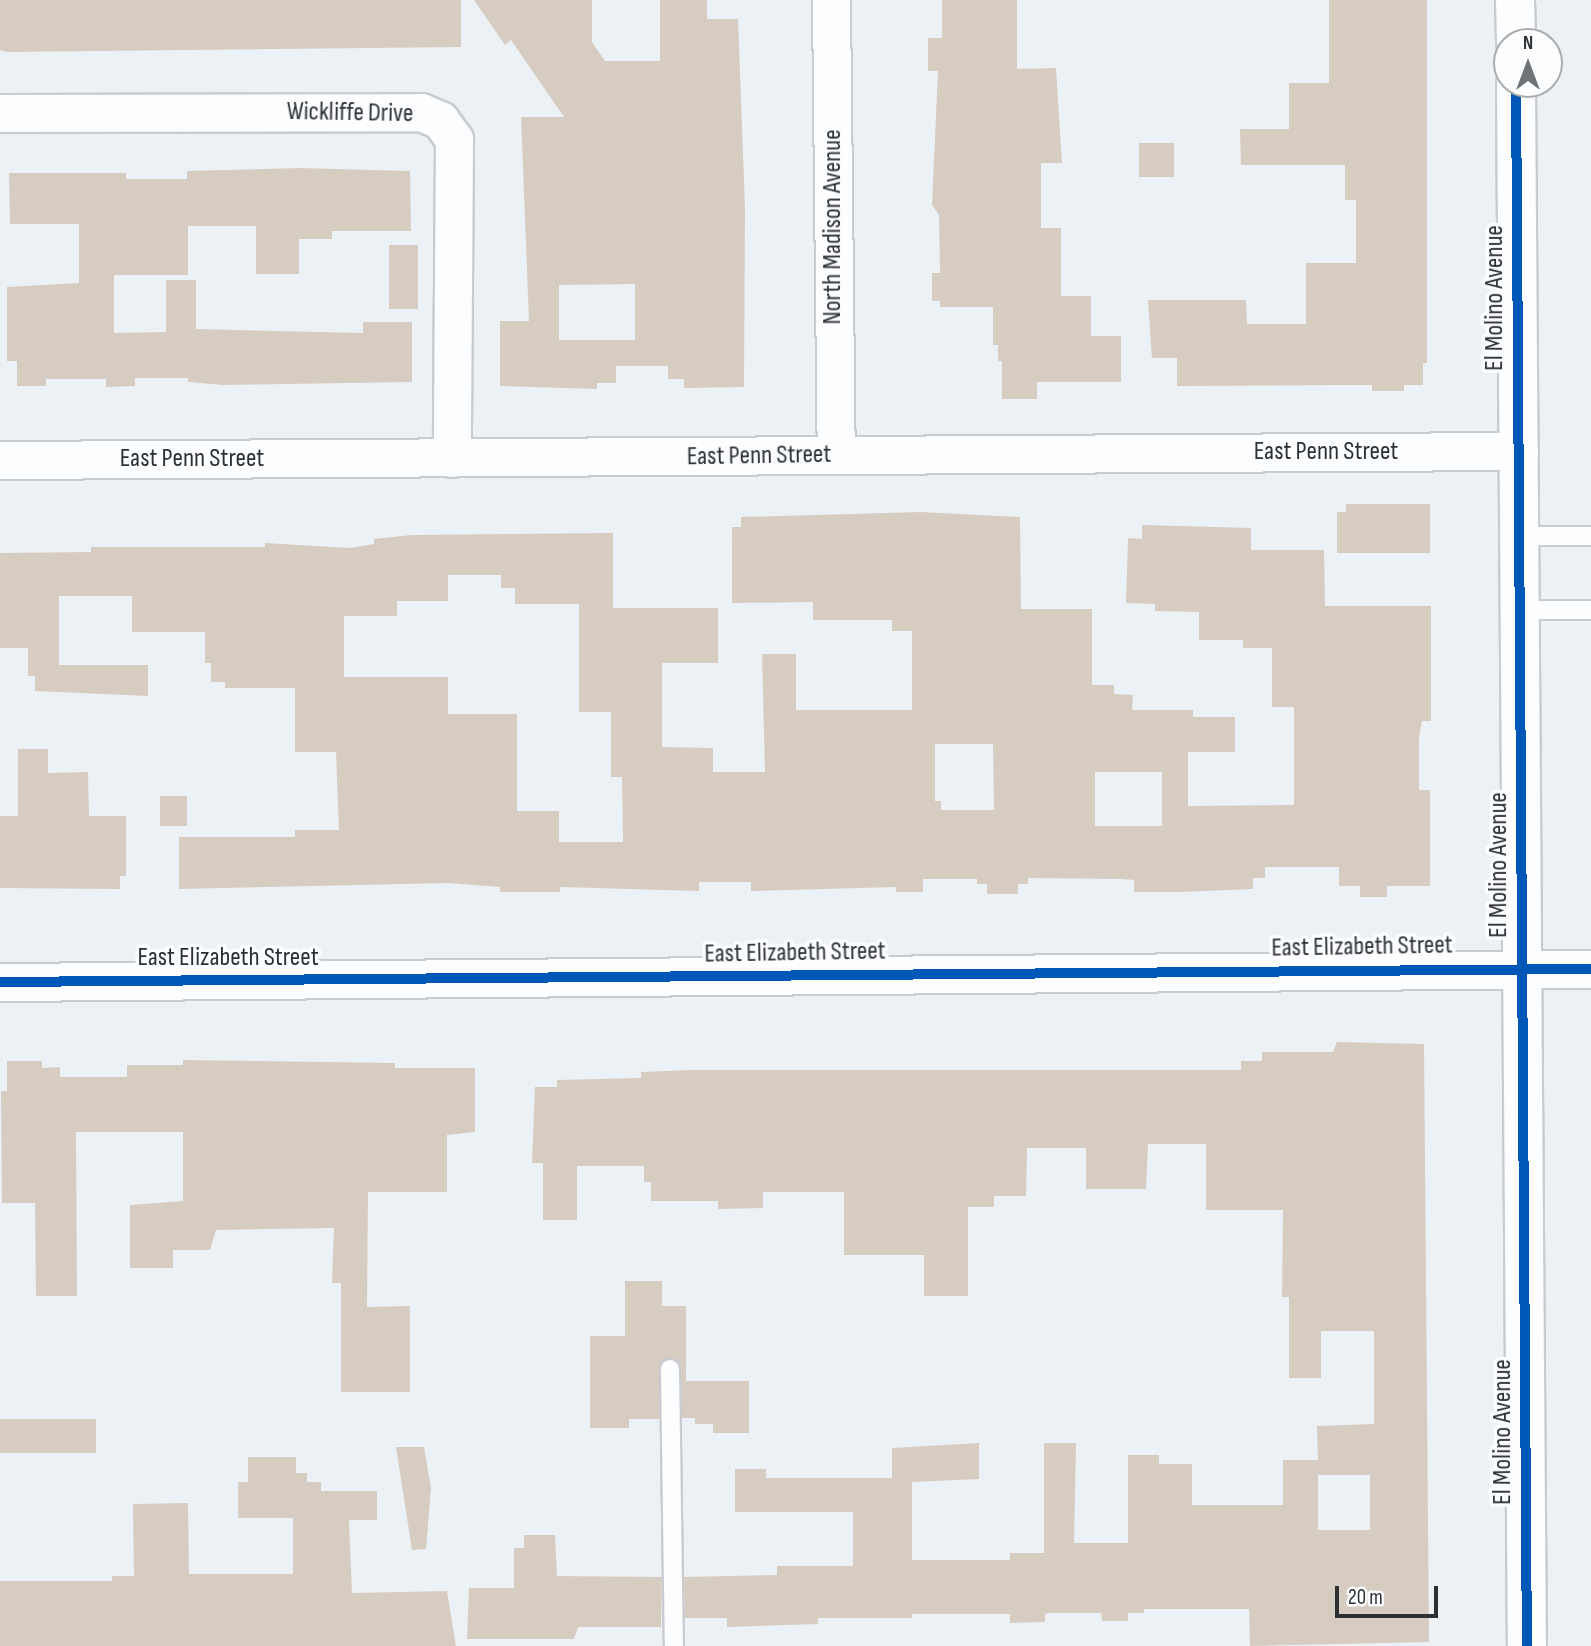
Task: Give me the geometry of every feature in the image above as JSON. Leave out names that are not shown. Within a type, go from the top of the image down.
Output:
[{"type":"street","name":"North Madison Avenue","points":[[831,0],[836,455]]},
{"type":"street","points":[[1516,0],[1516,28]]},
{"type":"street","name":"El Molino Avenue","points":[[1516,98],[1527,1646]]},
{"type":"street","name":"Wickliffe Drive","points":[[0,113],[421,112],[440,120],[454,139],[452,458]]},
{"type":"street","name":"East Penn Street","points":[[0,460],[1519,451]]},
{"type":"street","name":"East Elizabeth Street","points":[[0,982],[1591,969]]},
{"type":"lane","points":[[1520,536],[1591,536]]},
{"type":"lane","points":[[1520,610],[1591,610]]},
{"type":"lane","points":[[670,1369],[674,1646]]},
{"type":"building","points":[[0,0],[461,0],[461,47],[7,52],[0,50]]},
{"type":"building","points":[[474,0],[592,0],[592,42],[605,61],[660,61],[660,0],[707,0],[707,19],[738,19],[745,208],[744,387],[684,388],[684,379],[668,379],[668,366],[616,366],[616,383],[597,383],[597,389],[500,386],[500,321],[529,321],[521,117],[564,117],[511,40],[505,45]],"holes":[[[635,284],[635,340],[559,340],[559,285]]]},
{"type":"building","points":[[942,0],[1017,0],[1017,69],[1056,68],[1062,163],[1041,163],[1041,228],[1061,228],[1061,296],[1091,296],[1091,336],[1121,336],[1121,382],[1037,382],[1037,399],[1002,399],[1002,361],[998,361],[998,345],[993,345],[993,307],[940,307],[940,301],[932,301],[932,273],[940,273],[939,215],[932,205],[938,71],[928,71],[928,38],[942,38]]},
{"type":"building","points":[[1329,0],[1427,0],[1427,363],[1423,363],[1423,385],[1404,385],[1404,391],[1372,391],[1372,385],[1177,386],[1177,358],[1152,358],[1148,300],[1246,300],[1247,324],[1306,324],[1306,263],[1356,263],[1356,200],[1345,200],[1345,165],[1241,165],[1240,129],[1289,129],[1289,83],[1329,83]]},
{"type":"building","points":[[1139,143],[1174,143],[1174,177],[1139,177]]},
{"type":"building","points":[[299,168],[410,171],[411,231],[332,231],[332,239],[299,239],[299,274],[256,274],[256,226],[188,226],[188,275],[114,275],[114,333],[166,332],[166,280],[196,280],[196,329],[363,333],[363,322],[412,322],[412,382],[223,385],[188,382],[188,378],[135,378],[135,386],[106,387],[106,379],[46,379],[46,386],[17,386],[17,361],[7,361],[7,287],[79,283],[79,224],[10,224],[9,173],[126,173],[126,179],[187,179],[187,171]]},
{"type":"building","points":[[389,245],[418,245],[418,309],[389,309]]},
{"type":"building","points":[[1346,504],[1430,504],[1430,553],[1337,553],[1337,512],[1346,512]]},
{"type":"building","points":[[921,512],[1020,517],[1021,609],[1092,609],[1092,685],[1114,685],[1114,694],[1133,695],[1132,710],[1193,710],[1193,717],[1235,717],[1235,752],[1188,752],[1188,806],[1294,805],[1294,707],[1272,707],[1272,648],[1243,648],[1243,640],[1199,640],[1199,612],[1155,611],[1155,604],[1126,603],[1128,538],[1142,539],[1142,525],[1251,528],[1251,550],[1324,550],[1325,606],[1431,606],[1431,721],[1422,721],[1419,738],[1419,790],[1430,790],[1430,886],[1387,886],[1387,897],[1360,897],[1360,886],[1339,886],[1339,867],[1265,867],[1265,878],[1253,878],[1253,889],[1179,892],[1134,892],[1134,880],[1028,878],[1028,884],[1018,884],[1018,894],[987,894],[987,884],[977,884],[977,879],[923,879],[923,892],[896,892],[896,887],[751,891],[751,882],[699,882],[699,891],[560,887],[560,892],[500,892],[500,887],[449,883],[179,889],[179,837],[295,837],[295,830],[339,830],[336,752],[295,752],[295,688],[225,688],[225,682],[211,682],[211,663],[205,663],[205,632],[132,632],[132,596],[59,596],[59,665],[148,665],[148,696],[35,691],[35,676],[28,676],[28,648],[0,648],[0,553],[91,552],[91,547],[265,547],[265,543],[350,548],[374,544],[374,539],[412,535],[613,533],[613,608],[718,608],[718,663],[662,663],[662,747],[713,748],[713,772],[765,772],[762,654],[796,654],[796,710],[912,710],[912,631],[892,631],[892,620],[813,620],[813,602],[732,603],[732,527],[741,527],[741,517]],"holes":[[[448,575],[501,575],[501,588],[515,588],[515,604],[579,604],[579,712],[611,712],[611,777],[622,777],[623,842],[559,842],[559,811],[517,811],[517,714],[448,714],[448,677],[344,677],[344,616],[397,616],[397,601],[448,601]],[[935,744],[993,744],[994,810],[941,810],[941,801],[935,801]],[[1095,772],[1162,772],[1162,826],[1095,826]]]},
{"type":"building","points":[[18,749],[48,749],[48,773],[88,772],[89,816],[126,816],[126,876],[120,876],[120,889],[0,888],[0,816],[18,816]]},
{"type":"building","points":[[160,796],[187,796],[187,826],[160,826]]},
{"type":"building","points":[[1337,1042],[1424,1044],[1429,1642],[1250,1646],[1249,1609],[1144,1609],[1144,1613],[1128,1613],[1128,1621],[1102,1621],[1101,1613],[1050,1613],[1045,1614],[1045,1622],[1010,1623],[1010,1614],[818,1618],[818,1624],[727,1627],[727,1618],[685,1618],[684,1577],[777,1575],[777,1566],[853,1566],[853,1512],[735,1512],[735,1469],[766,1469],[766,1478],[892,1478],[892,1448],[979,1443],[979,1479],[912,1482],[912,1560],[1010,1560],[1010,1553],[1044,1553],[1044,1443],[1076,1443],[1074,1543],[1128,1543],[1128,1455],[1159,1455],[1159,1464],[1192,1464],[1192,1505],[1283,1505],[1283,1460],[1318,1460],[1317,1426],[1374,1424],[1374,1331],[1321,1331],[1321,1378],[1289,1378],[1289,1297],[1282,1297],[1283,1210],[1206,1210],[1206,1144],[1148,1144],[1146,1189],[1086,1189],[1086,1148],[1027,1148],[1026,1196],[994,1196],[994,1207],[968,1207],[968,1296],[924,1296],[924,1255],[844,1255],[844,1192],[763,1192],[763,1208],[718,1209],[718,1201],[651,1201],[651,1182],[644,1182],[644,1166],[577,1166],[577,1220],[543,1220],[543,1163],[532,1163],[535,1087],[557,1087],[557,1080],[641,1078],[641,1072],[693,1070],[1241,1070],[1241,1061],[1262,1061],[1262,1052],[1333,1052]],"holes":[[[1318,1475],[1370,1475],[1370,1530],[1318,1530]]]},
{"type":"building","points":[[183,1060],[395,1063],[395,1068],[475,1068],[475,1132],[447,1135],[447,1192],[368,1192],[367,1307],[410,1306],[410,1392],[341,1392],[341,1283],[332,1283],[334,1228],[216,1230],[210,1250],[173,1250],[173,1268],[130,1268],[130,1205],[183,1201],[183,1132],[76,1132],[77,1296],[36,1296],[35,1203],[2,1203],[1,1091],[7,1091],[7,1061],[42,1061],[42,1068],[60,1067],[60,1077],[127,1077],[127,1065],[183,1065]]},
{"type":"building","points":[[625,1281],[662,1281],[662,1306],[686,1306],[686,1381],[749,1381],[749,1433],[713,1433],[713,1424],[695,1424],[695,1418],[682,1418],[681,1368],[671,1358],[659,1368],[659,1419],[629,1419],[629,1428],[590,1428],[590,1336],[625,1336]]},
{"type":"building","points":[[0,1419],[96,1419],[96,1453],[0,1453]]},
{"type":"building","points":[[396,1447],[424,1447],[431,1488],[426,1549],[412,1550]]},
{"type":"building","points":[[248,1457],[296,1457],[296,1473],[307,1473],[307,1482],[321,1482],[321,1491],[377,1491],[377,1520],[349,1520],[352,1593],[447,1591],[456,1646],[0,1646],[0,1581],[112,1581],[112,1576],[134,1576],[133,1504],[188,1503],[189,1574],[293,1574],[293,1518],[238,1518],[238,1482],[248,1482]]},
{"type":"building","points":[[524,1535],[555,1535],[557,1576],[662,1577],[661,1627],[578,1627],[574,1639],[467,1639],[469,1588],[514,1588],[514,1548],[524,1548]]},
{"type":"cycle path","points":[[1516,98],[1527,1646]]},
{"type":"cycle path","points":[[0,982],[1591,969]]}]
